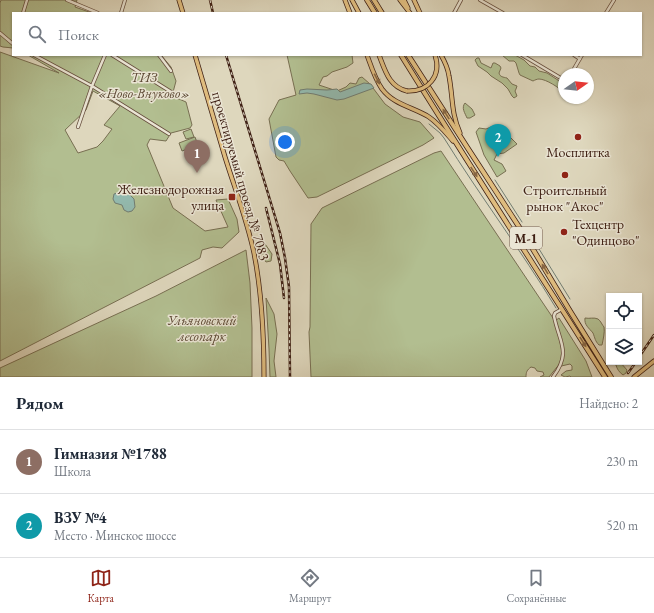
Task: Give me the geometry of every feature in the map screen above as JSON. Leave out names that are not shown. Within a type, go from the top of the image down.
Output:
[{"type":"highway","points":[[367,0],[374,12]]},
{"type":"highway","points":[[374,0],[381,12]]},
{"type":"highway","name":"М-1","points":[[402,56],[457,146],[605,377]]},
{"type":"highway","name":"М-1","points":[[409,56],[525,236],[611,377]]},
{"type":"main road","points":[[345,0],[350,12]]},
{"type":"main road","points":[[352,0],[358,12]]},
{"type":"main road","points":[[400,0],[409,12]]},
{"type":"main road","points":[[404,0],[410,12]]},
{"type":"main road","points":[[414,0],[420,12]]},
{"type":"main road","points":[[179,2],[183,12]]},
{"type":"main road","name":"проектируемый проезд № 7083","points":[[195,56],[254,253],[262,317],[264,377]]},
{"type":"main road","points":[[367,56],[377,80],[386,93],[396,101],[429,117],[457,146]]},
{"type":"main road","points":[[379,56],[391,81],[398,88],[407,91],[422,89],[433,79],[437,69],[435,56]]},
{"type":"main road","points":[[441,56],[449,78],[452,111],[467,147]]},
{"type":"main road","points":[[634,377],[654,361]]},
{"type":"main road","points":[[606,368],[614,377]]},
{"type":"street","points":[[23,12],[27,0]]},
{"type":"street","points":[[66,0],[96,12]]},
{"type":"street","points":[[121,12],[125,0]]},
{"type":"street","points":[[455,12],[461,0]]},
{"type":"street","points":[[480,0],[501,12]]},
{"type":"street","points":[[607,12],[614,0]]},
{"type":"street","points":[[0,34],[12,43]]},
{"type":"street","points":[[36,56],[92,86],[169,134]]},
{"type":"street","points":[[78,127],[92,86],[105,56]]},
{"type":"street","points":[[114,56],[176,96]]},
{"type":"street","points":[[160,56],[171,71]]},
{"type":"street","points":[[524,56],[558,76]]},
{"type":"street","points":[[576,56],[580,59]]},
{"type":"street","points":[[574,68],[582,56]]},
{"type":"street","points":[[553,377],[559,368],[564,353],[554,316],[555,313],[562,309]]},
{"type":"green space","points":[[1,0],[77,0],[75,7],[89,12],[12,12],[12,48],[3,47],[0,46]]},
{"type":"green space","name":"ТИЗ «Ново-Внуково»","points":[[0,52],[59,73],[30,56],[162,56],[171,67],[176,81],[172,96],[186,102],[192,125],[190,128],[171,133],[166,141],[150,139],[147,145],[173,208],[205,231],[228,227],[216,200],[228,199],[237,219],[239,232],[222,248],[213,247],[202,250],[200,258],[0,361]],"holes":[[[93,91],[120,106],[104,125],[112,129],[103,141],[97,147],[78,153],[65,130],[86,110]]]},
{"type":"green space","points":[[287,56],[352,56],[353,63],[323,77],[319,85],[337,91],[346,87],[350,83],[356,84],[359,78],[362,77],[370,84],[385,104],[403,117],[420,122],[434,138],[423,145],[317,197],[308,198],[284,161],[279,160],[276,157],[269,119],[279,100],[296,95]]},
{"type":"green space","points":[[503,56],[517,56],[530,66],[547,73],[558,80],[558,88],[545,80],[537,79],[533,81],[520,75],[514,61],[509,61]]},
{"type":"green space","points":[[479,58],[481,63],[491,68],[493,63],[500,66],[500,75],[507,78],[512,84],[517,86],[515,91],[517,96],[514,98],[502,83],[478,66],[475,60]]},
{"type":"green space","points":[[465,103],[472,109],[475,115],[470,118],[467,118],[463,107]]},
{"type":"green space","points":[[491,127],[496,132],[508,135],[517,144],[504,153],[497,154],[494,160],[502,164],[506,171],[497,177],[484,155],[476,132],[479,128],[486,129]]},
{"type":"green space","points":[[191,129],[194,137],[186,139],[183,132]]},
{"type":"green space","points":[[195,137],[198,145],[182,151],[179,143]]},
{"type":"green space","points":[[441,151],[555,321],[559,318],[586,361],[592,377],[565,377],[561,375],[566,371],[572,370],[572,366],[570,364],[557,367],[549,377],[540,377],[544,375],[543,372],[537,371],[535,368],[531,367],[527,371],[526,377],[311,377],[309,332],[311,224],[322,208],[434,153]]},
{"type":"green space","points":[[263,241],[272,254],[271,261],[266,262],[263,258],[259,243]]},
{"type":"green space","name":"Ульяновский лесопарк","points":[[246,250],[250,283],[252,377],[0,377],[0,368],[156,296]]},
{"type":"green space","points":[[266,298],[274,314],[277,334],[274,361],[276,377],[270,377]]},
{"type":"green space","points":[[585,318],[598,319],[604,327],[602,345],[599,345],[593,333],[586,325]]},
{"type":"green space","points":[[616,365],[623,365],[627,370],[623,375],[618,370]]},
{"type":"water","points":[[364,83],[371,84],[374,88],[344,99],[337,100],[307,93],[299,94],[300,90],[307,89],[337,89],[340,92]]},
{"type":"water","points":[[121,192],[129,194],[134,199],[135,207],[132,211],[128,212],[124,210],[122,205],[115,203],[113,199],[114,194]]},
{"type":"waterway","points":[[429,124],[444,138],[556,308]]},
{"type":"waterway","points":[[495,180],[522,222]]},
{"type":"waterway","points":[[531,236],[570,299]]},
{"type":"railway","points":[[210,0],[213,12]]},
{"type":"railway","points":[[226,56],[280,233],[285,258],[289,287],[290,377]]},
{"type":"railway","points":[[266,208],[280,264],[284,298]]},
{"type":"railway","points":[[642,353],[654,335]]},
{"type":"railway","points":[[628,373],[634,365]]},
{"type":"place","name":"Мосплитка","points":[[578,137]]},
{"type":"place","name":"ВЗУ №4","points":[[498,157]]},
{"type":"place","name":"Гимназия №1788","points":[[197,173]]},
{"type":"place","name":"Строительный рынок \"Акос\"","points":[[565,175]]},
{"type":"place","name":"Железнодорожная улица","points":[[232,197]]},
{"type":"place","name":"Техцентр \"Одинцово\"","points":[[564,232]]}]
